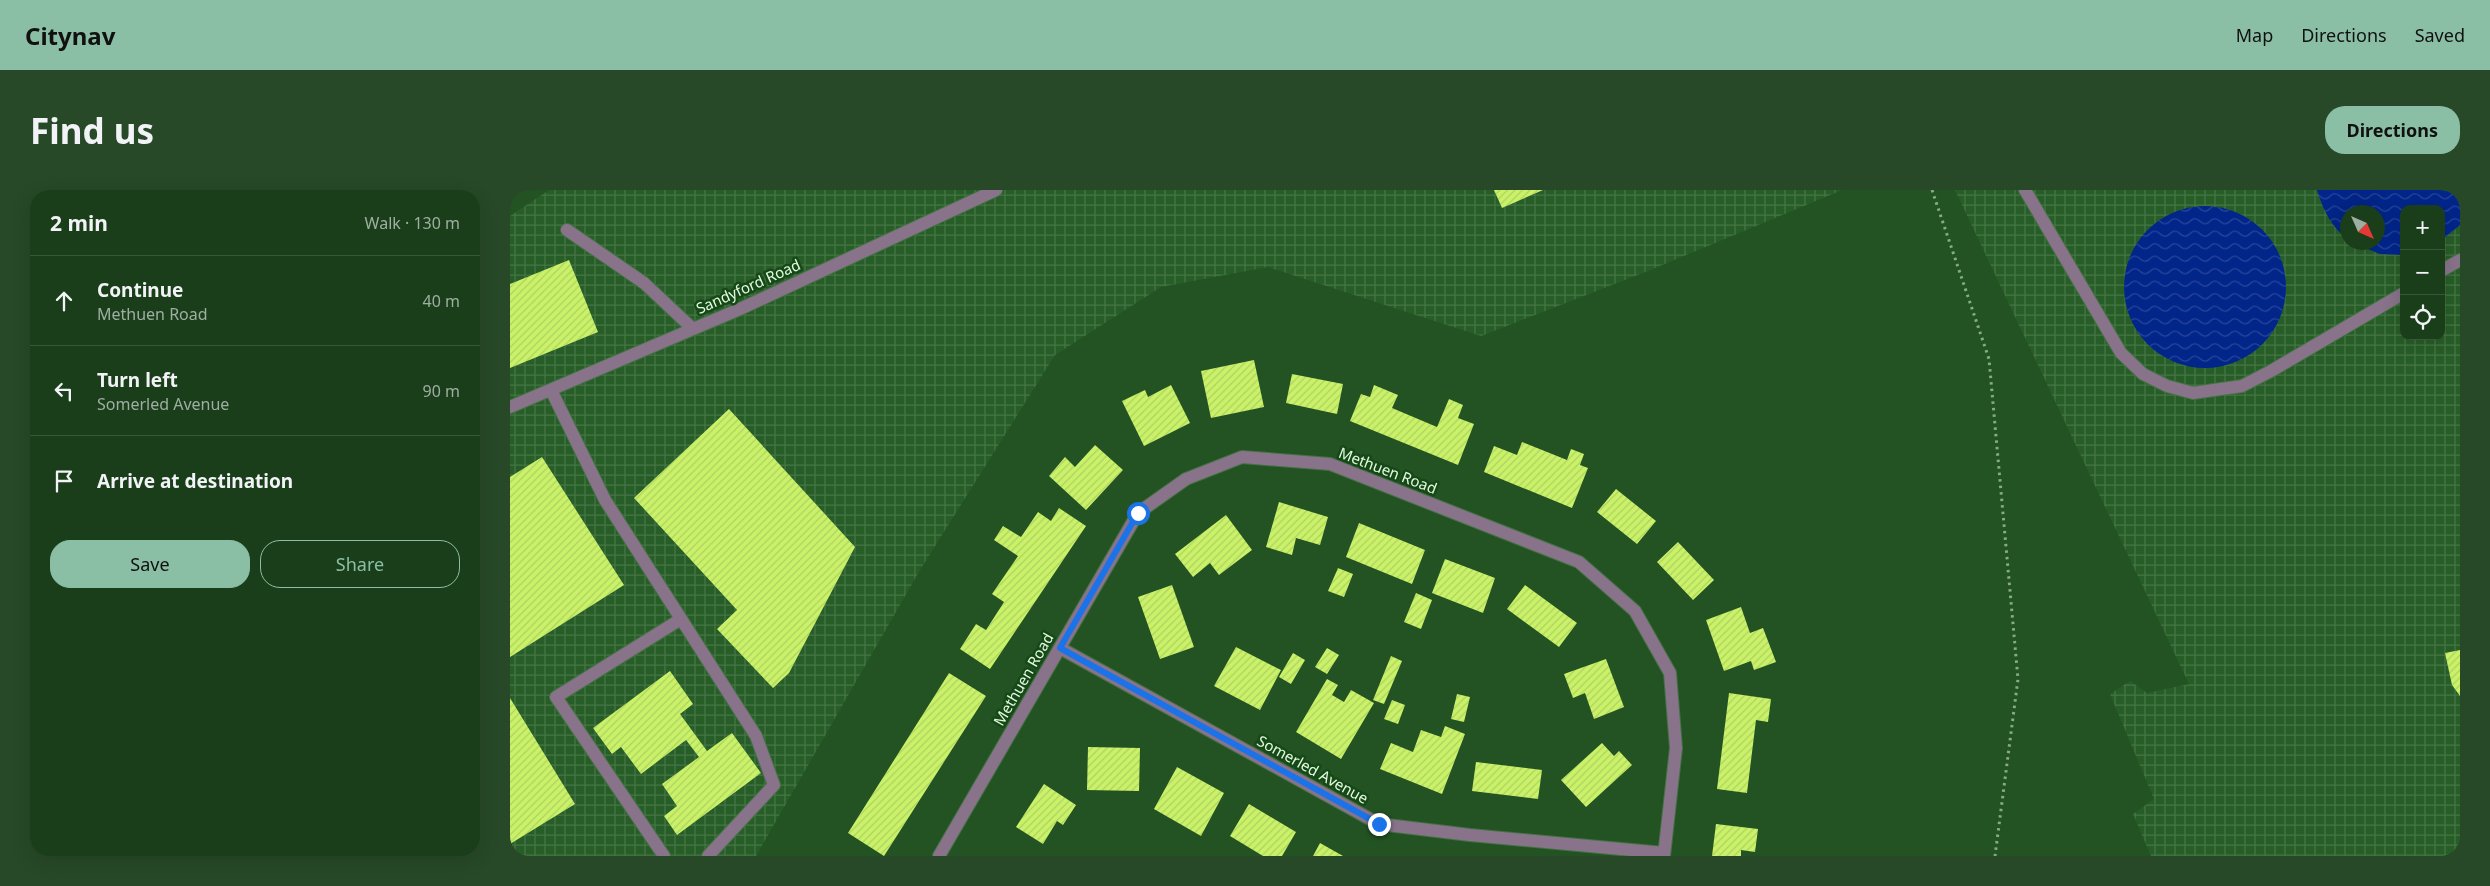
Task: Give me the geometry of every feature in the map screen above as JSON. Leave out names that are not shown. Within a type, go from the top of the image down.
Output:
[{"type":"street","name":"Sandyford Road","points":[[510,407],[693,329],[996,190]]},
{"type":"street","points":[[2025,190],[2121,353],[2143,374],[2167,386],[2193,393],[2242,386],[2401,295]]},
{"type":"street","points":[[567,230],[644,283],[693,329]]},
{"type":"street","points":[[2445,269],[2460,260]]},
{"type":"street","points":[[551,390],[605,500],[756,736],[774,784],[708,856]]},
{"type":"street","name":"Methuen Road","points":[[939,856],[1138,513],[1186,479],[1242,457],[1330,464],[1579,562],[1635,611],[1670,673],[1676,748],[1664,854]]},
{"type":"street","points":[[664,856],[556,697],[681,619]]},
{"type":"street","name":"Somerled Avenue","points":[[1060,648],[1379,824],[1470,836],[1664,854]]},
{"type":"path","points":[[1932,190],[1989,359],[2018,679],[1995,856]]},
{"type":"shaded area","points":[[549,190],[1842,190],[1648,271],[1481,336],[1268,267],[1161,287],[1055,355],[920,570],[756,856],[510,856],[510,216]]},
{"type":"shaded area","points":[[1955,190],[2460,190],[2460,856],[2151,856],[2133,814],[2154,799],[2110,694],[2130,681],[2147,693],[2189,684]]},
{"type":"water","points":[[2317,190],[2460,190],[2460,225],[2445,238],[2445,205],[2400,205],[2400,255],[2380,254],[2370,250],[2385,250],[2385,205],[2340,205],[2340,233],[2328,217]]},
{"type":"water","points":[[2205,206],[2236,212],[2256,224],[2268,236],[2280,256],[2286,287],[2280,318],[2268,338],[2256,350],[2236,362],[2205,368],[2174,362],[2154,350],[2142,338],[2130,318],[2124,287],[2130,256],[2142,236],[2154,224],[2174,212]]},
{"type":"building","points":[[1494,190],[1543,190],[1502,208]]},
{"type":"building","points":[[569,260],[598,332],[510,368],[510,284]]},
{"type":"building","points":[[1254,360],[1264,407],[1211,418],[1201,371]]},
{"type":"building","points":[[1292,374],[1343,384],[1337,414],[1286,403]]},
{"type":"building","points":[[1171,385],[1190,423],[1144,446],[1122,401],[1145,390],[1148,397]]},
{"type":"building","points":[[1374,385],[1398,395],[1392,408],[1437,427],[1449,399],[1463,405],[1458,418],[1474,424],[1458,465],[1350,421],[1361,394],[1370,397]]},
{"type":"building","points":[[729,409],[855,547],[789,673],[773,688],[717,629],[737,610],[634,498]]},
{"type":"building","points":[[1522,442],[1567,460],[1571,449],[1584,454],[1580,465],[1588,468],[1572,508],[1484,472],[1494,446],[1517,455]]},
{"type":"building","points":[[1095,445],[1123,470],[1086,510],[1049,476],[1065,457],[1075,467]]},
{"type":"building","points":[[542,457],[624,585],[510,657],[510,477]]},
{"type":"building","points":[[1616,489],[1656,521],[1637,544],[1597,512]]},
{"type":"building","points":[[1279,502],[1328,517],[1320,545],[1296,538],[1292,555],[1266,547]]},
{"type":"building","points":[[1059,508],[1086,526],[990,669],[960,649],[976,624],[986,630],[1004,602],[992,594],[1018,556],[994,540],[1003,526],[1021,537],[1038,512],[1051,521]]},
{"type":"building","points":[[1226,515],[1252,550],[1219,575],[1210,563],[1193,577],[1175,554]]},
{"type":"building","points":[[1359,523],[1425,550],[1412,584],[1346,557]]},
{"type":"building","points":[[1678,542],[1714,580],[1693,600],[1657,562]]},
{"type":"building","points":[[1445,559],[1495,578],[1483,613],[1432,593]]},
{"type":"building","points":[[1338,568],[1353,574],[1344,597],[1328,591]]},
{"type":"building","points":[[1172,585],[1194,647],[1160,659],[1138,597]]},
{"type":"building","points":[[1525,585],[1577,623],[1559,647],[1507,609]]},
{"type":"building","points":[[1416,593],[1432,600],[1421,629],[1404,622]]},
{"type":"building","points":[[1741,607],[1750,633],[1763,628],[1776,662],[1754,670],[1751,661],[1724,671],[1706,620]]},
{"type":"building","points":[[1236,647],[1281,670],[1260,710],[1214,686]]},
{"type":"building","points":[[1327,648],[1339,655],[1327,674],[1315,667]]},
{"type":"building","points":[[2460,650],[2460,696],[2452,685],[2445,653]]},
{"type":"building","points":[[1293,653],[1305,660],[1291,684],[1279,677]]},
{"type":"building","points":[[1391,656],[1402,661],[1384,704],[1373,700]]},
{"type":"building","points":[[1606,659],[1624,707],[1594,719],[1585,693],[1573,698],[1564,674]]},
{"type":"building","points":[[670,671],[693,704],[680,714],[707,751],[732,733],[761,773],[677,835],[664,816],[677,806],[662,784],[699,757],[686,740],[641,774],[621,747],[612,754],[593,728]]},
{"type":"building","points":[[949,673],[986,696],[884,856],[848,833]]},
{"type":"building","points":[[1327,679],[1338,685],[1332,695],[1344,702],[1351,690],[1374,703],[1341,759],[1296,732]]},
{"type":"building","points":[[1729,693],[1771,699],[1768,722],[1756,720],[1747,793],[1717,789]]},
{"type":"building","points":[[1457,694],[1470,697],[1464,722],[1451,719]]},
{"type":"building","points":[[510,698],[575,804],[510,844]]},
{"type":"building","points":[[1392,700],[1405,705],[1398,724],[1384,719]]},
{"type":"building","points":[[1445,726],[1465,734],[1442,794],[1380,769],[1391,743],[1413,752],[1421,730],[1441,737]]},
{"type":"building","points":[[1602,743],[1614,756],[1619,751],[1632,765],[1586,807],[1561,780]]},
{"type":"building","points":[[1088,747],[1140,748],[1139,791],[1087,790]]},
{"type":"building","points":[[1476,762],[1542,770],[1538,799],[1472,791]]},
{"type":"building","points":[[1177,767],[1224,793],[1201,836],[1154,809]]},
{"type":"building","points":[[1044,784],[1076,805],[1063,825],[1057,821],[1043,844],[1016,827]]},
{"type":"building","points":[[1249,804],[1296,832],[1282,856],[1263,856],[1230,836]]},
{"type":"building","points":[[1716,824],[1758,829],[1755,852],[1741,850],[1741,856],[1712,856]]},
{"type":"building","points":[[1320,843],[1343,856],[1313,856]]},
{"type":"route","points":[[1138,513],[1060,648],[1379,824]]}]
